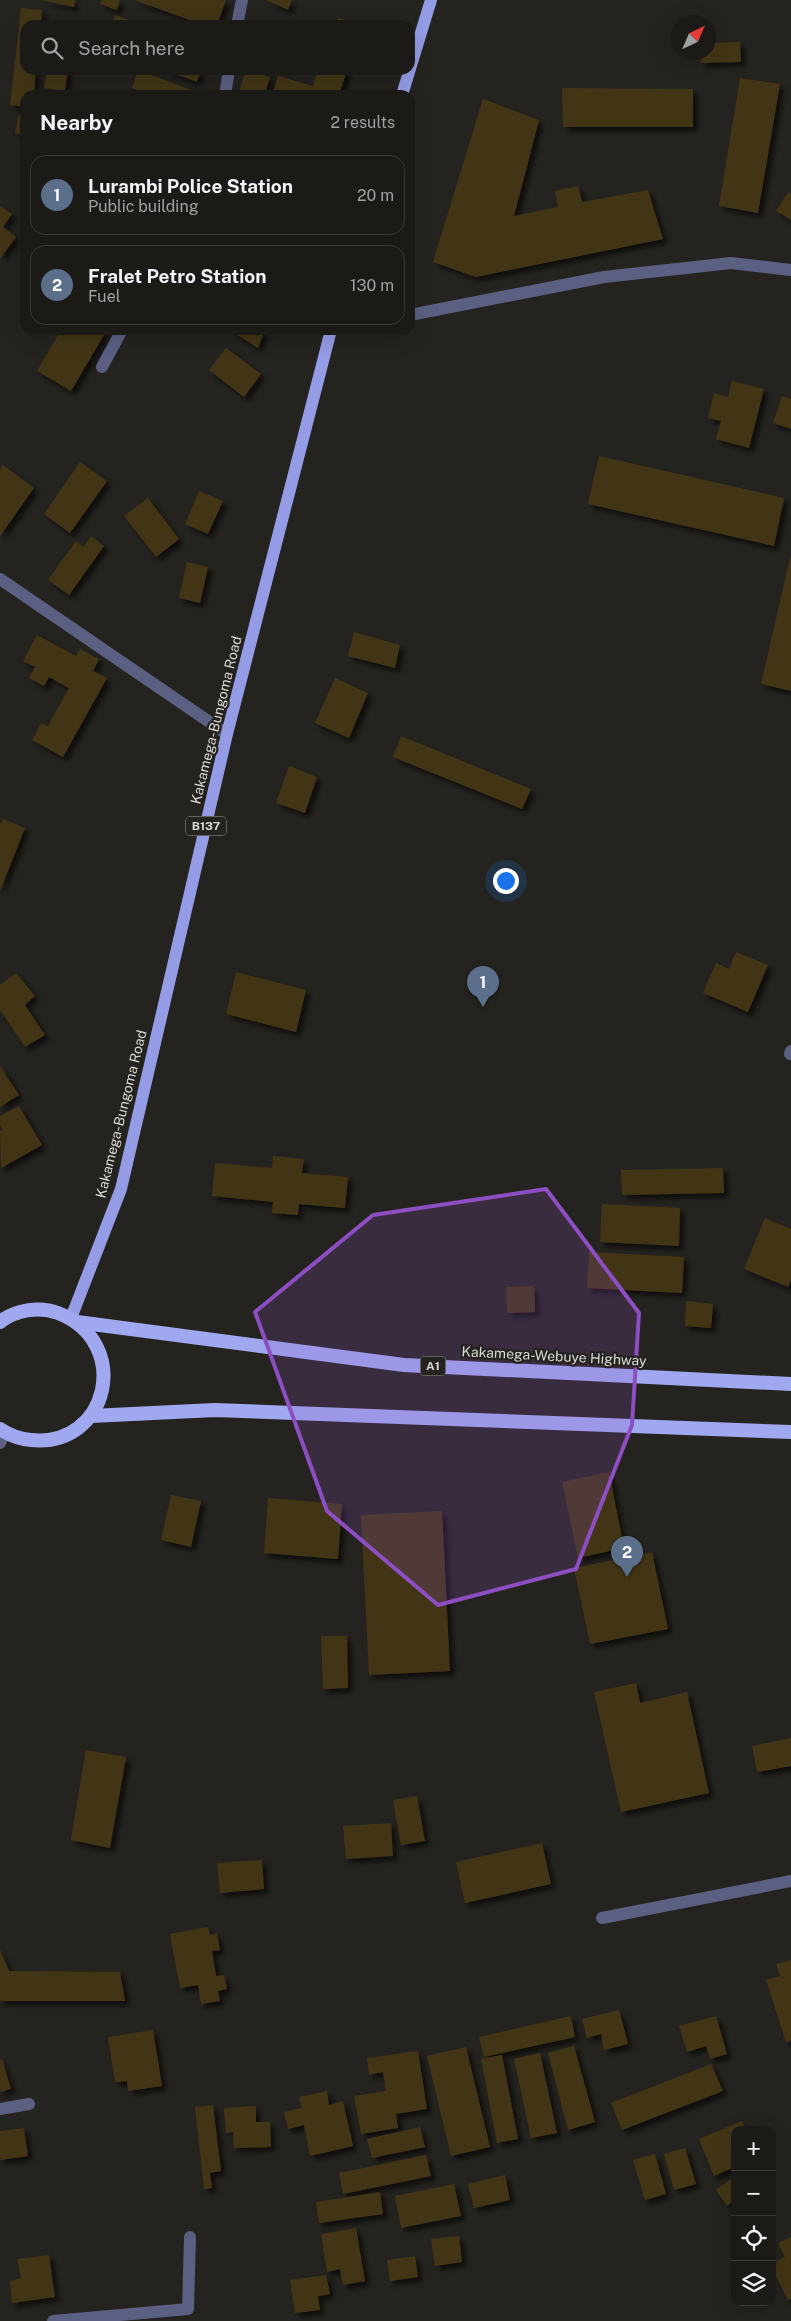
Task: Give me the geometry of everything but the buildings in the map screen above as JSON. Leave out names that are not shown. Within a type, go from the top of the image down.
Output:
[{"type":"highway","name":"A1","points":[[0,1322],[7,1317],[28,1310],[50,1310],[74,1320],[92,1337],[102,1356],[104,1377],[101,1397],[91,1416],[78,1429],[61,1438],[41,1441],[23,1440],[2,1435]]},
{"type":"highway","name":"Kakamega-Webuye Highway","points":[[74,1320],[404,1365],[791,1384]]},
{"type":"highway","points":[[91,1416],[215,1410],[790,1436]]},
{"type":"main road","points":[[415,54],[432,0]]},
{"type":"main road","points":[[404,90],[408,75]]},
{"type":"main road","name":"Kakamega-Bungoma Road","points":[[74,1320],[121,1189],[227,734],[330,335]]},
{"type":"street","points":[[238,20],[242,0]]},
{"type":"street","points":[[226,90],[228,75]]},
{"type":"street","points":[[415,314],[604,277],[731,263],[791,270]]},
{"type":"street","points":[[102,367],[119,335]]},
{"type":"street","points":[[0,579],[227,734]]},
{"type":"street","points":[[602,1918],[791,1881]]},
{"type":"street","points":[[0,2109],[29,2104]]},
{"type":"street","points":[[53,2321],[188,2309],[190,2237]]},
{"type":"highlighted area","points":[[546,1189],[639,1313],[632,1425],[576,1569],[438,1605],[327,1511],[255,1312],[373,1215]]},
{"type":"place","name":"Lurambi Police Station","points":[[483,1007]]},
{"type":"place","name":"Fralet Petro Station","points":[[627,1577]]}]
